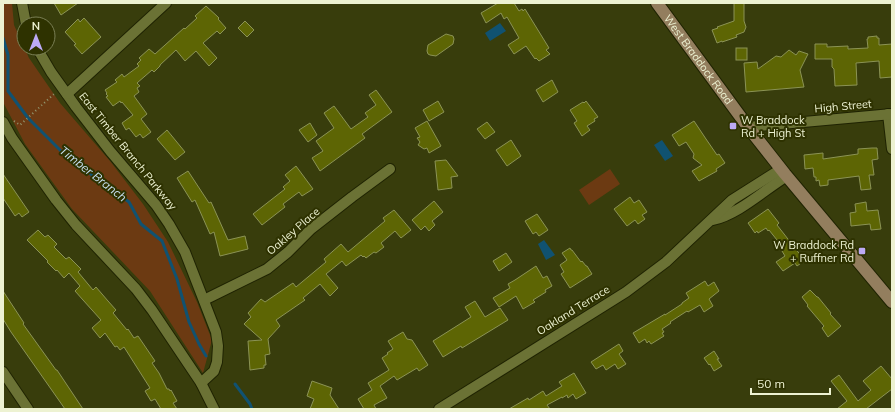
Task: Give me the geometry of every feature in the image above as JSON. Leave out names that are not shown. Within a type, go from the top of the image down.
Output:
[{"type":"main road","name":"West Braddock Road","points":[[657,3],[748,127],[784,173],[892,302]]},
{"type":"street","points":[[22,3],[24,16]]},
{"type":"street","points":[[67,94],[166,3]]},
{"type":"street","name":"East Timber Branch Parkway","points":[[42,56],[51,72],[110,151],[156,205],[185,252],[216,332],[218,351],[217,362],[214,371],[201,383]]},
{"type":"street","points":[[890,114],[892,150]]},
{"type":"street","name":"High Street","points":[[748,127],[890,114]]},
{"type":"street","points":[[3,122],[12,138],[56,200],[76,225],[136,289],[152,310],[201,383],[214,409]]},
{"type":"street","name":"Oakley Place","points":[[204,300],[266,269],[288,252],[317,225],[390,169]]},
{"type":"street","name":"Oakland Terrace","points":[[439,409],[626,292],[666,262],[712,220],[720,218],[738,209],[784,173]]},
{"type":"street","points":[[3,372],[28,409]]},
{"type":"path","points":[[22,124],[36,111]]},
{"type":"shaded area","points":[[3,3],[12,3],[14,25],[16,29],[16,56],[28,56],[60,103],[110,161],[143,204],[168,242],[197,302],[212,340],[203,373],[150,291],[72,209],[25,144],[3,102]]},
{"type":"shaded area","points":[[610,169],[620,184],[589,205],[579,190]]},
{"type":"water","points":[[500,23],[506,31],[490,41],[485,33]]},
{"type":"water","points":[[662,140],[673,156],[665,161],[654,145]]},
{"type":"water","points":[[544,240],[555,255],[546,260],[538,244]]},
{"type":"building","points":[[54,3],[78,3],[61,15]]},
{"type":"building","points":[[498,3],[514,3],[519,11],[522,9],[523,11],[525,9],[549,48],[546,50],[550,54],[539,61],[536,58],[535,59],[526,46],[514,54],[508,45],[519,38],[507,17],[504,19],[501,13],[486,23],[481,13]]},
{"type":"building","points":[[734,3],[744,3],[744,21],[746,27],[744,32],[736,35],[737,37],[717,43],[712,30],[734,21]]},
{"type":"building","points":[[206,6],[219,18],[218,19],[226,28],[220,34],[217,31],[203,43],[217,58],[209,66],[196,51],[185,61],[176,50],[154,72],[152,70],[137,83],[140,86],[137,88],[139,92],[134,96],[147,114],[141,119],[151,132],[143,138],[140,134],[136,137],[129,128],[126,130],[122,123],[133,115],[120,101],[113,106],[106,97],[108,96],[105,90],[117,82],[115,80],[122,74],[124,77],[139,66],[137,64],[141,60],[139,58],[149,49],[155,54],[197,18],[195,16]]},
{"type":"building","points":[[84,18],[101,37],[82,54],[74,45],[76,44],[65,32],[78,19],[80,22]]},
{"type":"building","points":[[245,21],[254,30],[247,37],[238,28]]},
{"type":"building","points":[[446,34],[453,36],[453,44],[436,56],[428,54],[428,45]]},
{"type":"building","points":[[877,36],[877,38],[879,38],[879,45],[892,44],[892,77],[880,78],[879,61],[856,63],[857,85],[835,86],[832,59],[815,59],[815,44],[827,44],[827,47],[848,46],[848,49],[868,48],[868,37]]},
{"type":"building","points":[[736,48],[747,48],[747,60],[736,60]]},
{"type":"building","points":[[789,50],[796,55],[799,51],[808,54],[800,70],[804,87],[746,92],[744,63],[757,62],[758,69],[776,56],[781,57]]},
{"type":"building","points":[[552,80],[558,92],[543,102],[536,90]]},
{"type":"building","points":[[376,90],[392,112],[362,134],[365,138],[320,171],[312,158],[323,151],[316,141],[334,128],[324,113],[334,106],[351,129],[368,117],[365,113],[376,105],[369,95]]},
{"type":"building","points":[[438,101],[444,112],[429,121],[423,110]]},
{"type":"building","points":[[586,101],[598,117],[587,126],[590,130],[582,136],[574,123],[577,121],[570,110]]},
{"type":"building","points":[[427,121],[441,146],[429,153],[427,148],[424,149],[418,145],[420,142],[417,138],[420,137],[415,128]]},
{"type":"building","points":[[694,121],[717,155],[719,154],[725,163],[716,169],[717,171],[699,181],[692,171],[702,165],[693,158],[694,154],[686,142],[679,146],[672,135]]},
{"type":"building","points":[[487,122],[495,132],[485,139],[477,129]]},
{"type":"building","points":[[310,123],[317,135],[308,142],[299,130]]},
{"type":"building","points":[[167,130],[185,152],[175,160],[157,139]]},
{"type":"building","points":[[511,140],[521,156],[507,166],[496,150]]},
{"type":"building","points":[[877,148],[878,159],[872,160],[874,175],[869,175],[871,189],[861,190],[859,176],[828,180],[828,185],[820,186],[819,180],[816,181],[816,177],[814,177],[813,168],[805,169],[804,155],[823,153],[823,159],[858,154],[858,149]]},
{"type":"building","points":[[446,160],[458,176],[451,177],[452,188],[438,190],[435,161]]},
{"type":"building","points":[[296,166],[313,189],[302,196],[299,192],[283,204],[285,207],[262,225],[253,214],[285,189],[283,187],[290,181],[285,175]]},
{"type":"building","points":[[188,171],[209,203],[211,202],[228,240],[245,236],[248,249],[220,256],[214,232],[210,234],[195,200],[192,202],[177,178]]},
{"type":"building","points":[[3,174],[29,212],[22,217],[19,213],[15,216],[3,198]]},
{"type":"building","points":[[630,197],[634,203],[639,200],[647,212],[642,215],[645,219],[638,224],[635,220],[627,226],[614,209]]},
{"type":"building","points":[[434,201],[443,212],[432,221],[435,225],[429,231],[425,226],[421,230],[412,220]]},
{"type":"building","points":[[866,202],[867,211],[878,210],[881,229],[871,230],[870,224],[851,226],[850,213],[856,212],[855,204]]},
{"type":"building","points":[[768,209],[779,223],[777,225],[802,257],[801,258],[804,261],[797,266],[795,263],[783,271],[776,262],[785,256],[779,246],[781,245],[766,228],[758,233],[757,231],[755,233],[748,223]]},
{"type":"building","points":[[394,210],[411,230],[401,238],[395,231],[381,243],[384,247],[376,253],[374,252],[366,258],[361,255],[346,266],[342,261],[326,274],[338,288],[330,296],[320,284],[303,298],[305,300],[276,320],[280,326],[268,339],[270,354],[265,355],[266,365],[264,365],[264,368],[250,370],[248,341],[262,340],[244,324],[251,317],[248,313],[261,299],[265,302],[293,283],[296,287],[326,262],[324,259],[341,244],[348,252],[385,221],[383,218]]},
{"type":"building","points":[[537,214],[548,230],[539,236],[536,232],[533,234],[525,221]]},
{"type":"building","points":[[38,230],[45,237],[48,235],[57,244],[54,247],[66,259],[69,257],[81,269],[78,272],[93,290],[96,287],[116,310],[113,313],[127,330],[128,329],[134,338],[138,336],[155,361],[152,363],[167,389],[170,391],[171,390],[177,401],[173,403],[177,409],[161,409],[155,399],[151,401],[145,391],[150,388],[124,347],[120,350],[117,346],[115,347],[105,333],[100,338],[92,328],[101,320],[75,291],[80,286],[69,273],[64,278],[27,240]]},
{"type":"building","points":[[570,248],[581,262],[582,261],[587,266],[592,274],[570,288],[561,274],[564,272],[560,265],[567,260],[562,253]]},
{"type":"building","points":[[506,253],[512,262],[499,271],[493,261]]},
{"type":"building","points":[[536,266],[543,278],[547,276],[552,286],[545,290],[546,292],[533,300],[535,302],[523,309],[516,296],[499,307],[493,298],[510,288],[508,284]]},
{"type":"building","points":[[705,281],[708,286],[714,282],[719,291],[709,299],[713,306],[704,312],[700,305],[688,312],[687,311],[662,329],[664,336],[651,344],[649,341],[647,343],[645,339],[639,343],[633,333],[682,304],[689,298],[686,293]]},
{"type":"building","points":[[810,290],[818,297],[841,326],[828,337],[822,328],[824,326],[807,306],[808,305],[802,297]]},
{"type":"building","points":[[3,291],[24,323],[23,324],[57,370],[83,409],[65,409],[11,332],[3,319]]},
{"type":"building","points":[[475,301],[485,317],[500,308],[508,320],[462,348],[461,346],[443,357],[433,341],[471,317],[465,307]]},
{"type":"building","points":[[403,332],[407,339],[412,340],[428,365],[419,371],[417,368],[397,380],[394,376],[380,386],[387,398],[374,405],[376,409],[364,409],[358,399],[372,390],[368,383],[389,370],[382,358],[393,349],[388,341]]},
{"type":"building","points":[[619,344],[623,351],[619,354],[626,364],[618,369],[615,364],[606,370],[603,365],[596,369],[591,362]]},
{"type":"building","points":[[714,351],[722,366],[714,371],[704,358]]},
{"type":"building","points":[[881,366],[892,379],[892,389],[866,409],[837,409],[847,401],[831,381],[839,375],[858,401],[871,390],[863,381]]},
{"type":"building","points":[[574,373],[586,393],[576,399],[573,394],[568,398],[567,395],[547,405],[550,409],[509,409],[528,398],[529,400],[543,391],[546,396],[562,386],[559,382]]},
{"type":"building","points":[[312,381],[332,388],[330,395],[339,409],[310,409],[314,399],[307,396]]},
{"type":"waterway","name":"Timber Branch","points":[[3,38],[8,55],[8,91],[28,118],[66,156],[129,202],[141,224],[162,241],[177,279],[189,322],[206,356]]},
{"type":"waterway","name":"Timber Branch","points":[[235,384],[252,409]]},
{"type":"place","name":"W Braddock Rd + High St","points":[[733,126]]},
{"type":"place","name":"W Braddock Rd + Ruffner Rd","points":[[862,251]]}]
